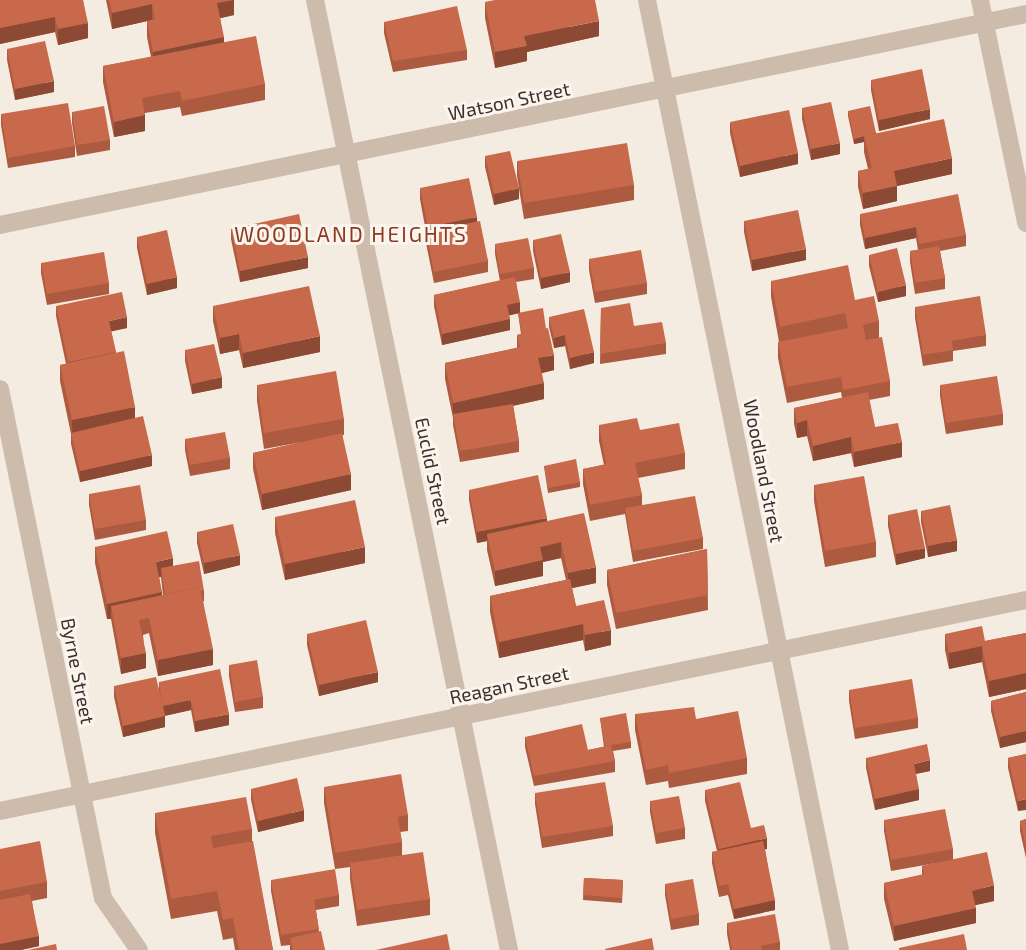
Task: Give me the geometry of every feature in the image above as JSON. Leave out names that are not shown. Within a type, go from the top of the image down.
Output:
[{"type":"street","name":"Euclid Street","points":[[315,0],[509,950]]},
{"type":"street","name":"Woodland Street","points":[[647,0],[840,950]]},
{"type":"street","points":[[980,0],[1026,223]]},
{"type":"street","name":"Watson Street","points":[[0,225],[347,157],[1026,14]]},
{"type":"street","name":"Byrne Street","points":[[0,389],[103,898],[139,950]]},
{"type":"street","name":"Reagan Street","points":[[0,811],[1026,600]]},
{"type":"building","points":[[0,0],[83,0],[88,23],[58,29],[55,17],[0,28]]},
{"type":"building","points":[[109,0],[233,0],[217,3],[224,37],[153,52],[147,21],[155,19],[152,4],[112,13]]},
{"type":"building","points":[[595,0],[599,21],[524,36],[527,46],[495,52],[485,2]]},
{"type":"building","points":[[457,6],[467,50],[393,61],[384,22]]},
{"type":"building","points":[[256,36],[265,84],[182,101],[180,91],[142,98],[145,115],[114,122],[103,66]]},
{"type":"building","points":[[45,41],[54,81],[15,89],[7,49]]},
{"type":"building","points":[[922,69],[930,109],[879,120],[871,80]]},
{"type":"building","points":[[831,102],[840,143],[811,149],[802,108]]},
{"type":"building","points":[[68,103],[75,146],[8,158],[1,114]]},
{"type":"building","points":[[104,106],[110,140],[77,145],[72,112]]},
{"type":"building","points":[[870,106],[876,133],[854,139],[848,111]]},
{"type":"building","points":[[789,110],[798,153],[740,166],[730,122]]},
{"type":"building","points":[[944,119],[952,158],[894,171],[897,186],[863,193],[858,171],[872,168],[864,136]]},
{"type":"building","points":[[627,143],[634,185],[524,203],[517,161]]},
{"type":"building","points":[[510,151],[519,188],[494,194],[485,156]]},
{"type":"building","points":[[469,178],[477,217],[428,227],[420,188]]},
{"type":"building","points":[[958,194],[966,235],[919,244],[916,227],[865,238],[860,214]]},
{"type":"building","points":[[798,210],[806,249],[752,260],[744,221]]},
{"type":"building","points":[[299,214],[308,257],[240,271],[231,229]]},
{"type":"building","points":[[480,221],[488,261],[434,272],[426,232]]},
{"type":"building","points":[[167,230],[177,277],[147,284],[137,237]]},
{"type":"building","points":[[561,234],[570,272],[541,278],[533,240]]},
{"type":"building","points":[[528,238],[534,268],[500,274],[495,244]]},
{"type":"building","points":[[939,246],[945,278],[915,283],[910,251]]},
{"type":"building","points":[[897,248],[906,285],[878,292],[869,255]]},
{"type":"building","points":[[641,250],[647,283],[595,292],[589,259]]},
{"type":"building","points":[[104,252],[109,283],[47,294],[41,263]]},
{"type":"building","points":[[848,265],[855,300],[874,296],[879,321],[863,325],[866,340],[882,337],[890,381],[843,390],[841,377],[787,387],[778,342],[848,328],[845,313],[780,327],[771,281]]},
{"type":"building","points":[[515,277],[520,302],[507,305],[510,319],[442,334],[434,295]]},
{"type":"building","points":[[309,286],[320,336],[243,353],[239,334],[220,338],[213,306]]},
{"type":"building","points":[[122,292],[127,317],[109,321],[116,352],[68,362],[56,306]]},
{"type":"building","points":[[980,296],[986,335],[952,341],[953,350],[923,355],[915,307]]},
{"type":"building","points":[[630,303],[634,326],[662,322],[666,343],[600,354],[601,308]]},
{"type":"building","points":[[543,308],[546,329],[522,334],[518,313]]},
{"type":"building","points":[[584,309],[594,352],[570,358],[565,335],[554,338],[549,317]]},
{"type":"building","points":[[548,328],[554,355],[538,358],[544,383],[453,403],[445,363],[520,347],[517,335]]},
{"type":"building","points":[[214,344],[222,377],[192,384],[185,350]]},
{"type":"building","points":[[124,351],[135,407],[72,420],[60,365]]},
{"type":"building","points":[[336,371],[344,419],[264,433],[257,385]]},
{"type":"building","points":[[997,376],[1003,414],[946,423],[940,385]]},
{"type":"building","points":[[868,392],[875,427],[898,423],[902,442],[854,452],[851,437],[813,446],[807,420],[797,423],[794,408]]},
{"type":"building","points":[[513,404],[519,441],[460,451],[453,414]]},
{"type":"building","points":[[143,416],[152,455],[80,471],[71,433]]},
{"type":"building","points":[[637,418],[640,430],[679,423],[685,453],[635,463],[642,495],[590,505],[583,469],[606,464],[599,425]]},
{"type":"building","points":[[225,432],[230,458],[190,465],[185,439]]},
{"type":"building","points":[[342,433],[351,474],[262,494],[253,453]]},
{"type":"building","points":[[576,459],[580,482],[548,488],[544,466]]},
{"type":"building","points":[[538,475],[547,518],[477,532],[469,490]]},
{"type":"building","points":[[864,476],[876,542],[825,551],[814,485]]},
{"type":"building","points":[[140,485],[146,520],[95,529],[89,494]]},
{"type":"building","points":[[695,496],[703,538],[633,551],[625,508]]},
{"type":"building","points":[[355,500],[365,547],[285,564],[275,517]]},
{"type":"building","points":[[950,505],[957,540],[928,546],[921,511]]},
{"type":"building","points":[[917,509],[925,548],[896,554],[888,515]]},
{"type":"building","points":[[584,513],[596,567],[568,573],[561,542],[540,547],[543,560],[495,571],[487,534]]},
{"type":"building","points":[[233,524],[240,555],[204,563],[197,532]]},
{"type":"building","points":[[167,531],[173,558],[156,562],[162,592],[107,604],[95,547]]},
{"type":"building","points":[[707,549],[708,595],[616,613],[607,570]]},
{"type":"building","points":[[199,561],[204,591],[200,591],[200,587],[165,594],[161,568]]},
{"type":"building","points":[[570,579],[576,606],[604,600],[611,630],[585,635],[583,624],[499,642],[490,596]]},
{"type":"building","points":[[200,587],[213,649],[158,660],[149,618],[139,620],[146,653],[121,658],[111,606]]},
{"type":"building","points":[[366,620],[378,672],[319,685],[307,634]]},
{"type":"building","points":[[982,626],[985,641],[1026,633],[1026,673],[989,681],[982,646],[949,653],[945,634]]},
{"type":"building","points":[[257,660],[263,697],[235,702],[229,665]]},
{"type":"building","points":[[220,669],[229,714],[195,721],[191,700],[163,706],[165,716],[123,726],[114,686],[156,677],[162,702],[159,682]]},
{"type":"building","points":[[912,679],[918,718],[855,728],[849,690]]},
{"type":"building","points":[[1026,692],[1026,731],[1000,737],[991,701]]},
{"type":"building","points":[[694,707],[696,719],[738,711],[747,758],[669,773],[668,765],[646,770],[635,714]]},
{"type":"building","points":[[626,713],[631,742],[605,746],[600,718]]},
{"type":"building","points":[[582,724],[588,750],[611,745],[615,761],[534,776],[525,737]]},
{"type":"building","points":[[927,744],[930,760],[914,764],[919,789],[875,799],[866,758]]},
{"type":"building","points":[[1026,754],[1026,799],[1018,801],[1008,758]]},
{"type":"building","points":[[401,774],[408,815],[398,817],[402,842],[335,853],[324,787]]},
{"type":"building","points":[[297,778],[304,810],[258,821],[251,789]]},
{"type":"building","points":[[605,782],[613,826],[542,837],[535,793]]},
{"type":"building","points":[[740,782],[751,828],[764,825],[767,838],[719,849],[705,790]]},
{"type":"building","points":[[679,796],[685,828],[656,833],[650,801]]},
{"type":"building","points":[[246,797],[252,829],[211,836],[213,848],[253,841],[273,950],[239,950],[233,918],[223,920],[217,891],[171,899],[155,813]]},
{"type":"building","points":[[945,809],[953,849],[891,860],[884,820]]},
{"type":"building","points":[[1026,819],[1026,847],[1020,821]]},
{"type":"building","points":[[40,841],[47,882],[0,891],[0,849]]},
{"type":"building","points":[[763,841],[775,900],[734,909],[728,884],[719,886],[712,852]]},
{"type":"building","points":[[423,852],[430,899],[357,910],[350,863]]},
{"type":"building","points":[[987,852],[994,885],[972,891],[976,908],[894,926],[884,883],[924,874],[922,866]]},
{"type":"building","points":[[335,869],[339,895],[314,900],[319,929],[281,935],[271,880]]},
{"type":"building","points":[[584,878],[623,880],[622,898],[583,895]]},
{"type":"building","points":[[693,879],[699,914],[671,919],[665,884]]},
{"type":"building","points":[[30,894],[39,936],[0,944],[0,900]]},
{"type":"building","points":[[775,914],[780,942],[761,946],[762,950],[732,950],[727,923]]},
{"type":"building","points":[[321,931],[325,950],[293,950],[290,938]]},
{"type":"building","points":[[447,934],[450,950],[376,950]]},
{"type":"building","points":[[964,934],[967,950],[899,950],[899,948]]},
{"type":"building","points":[[652,938],[654,950],[605,950],[605,949]]},
{"type":"building","points":[[56,944],[57,950],[28,950]]},
{"type":"district","name":"WOODLAND HEIGHTS","points":[[351,234]]}]
